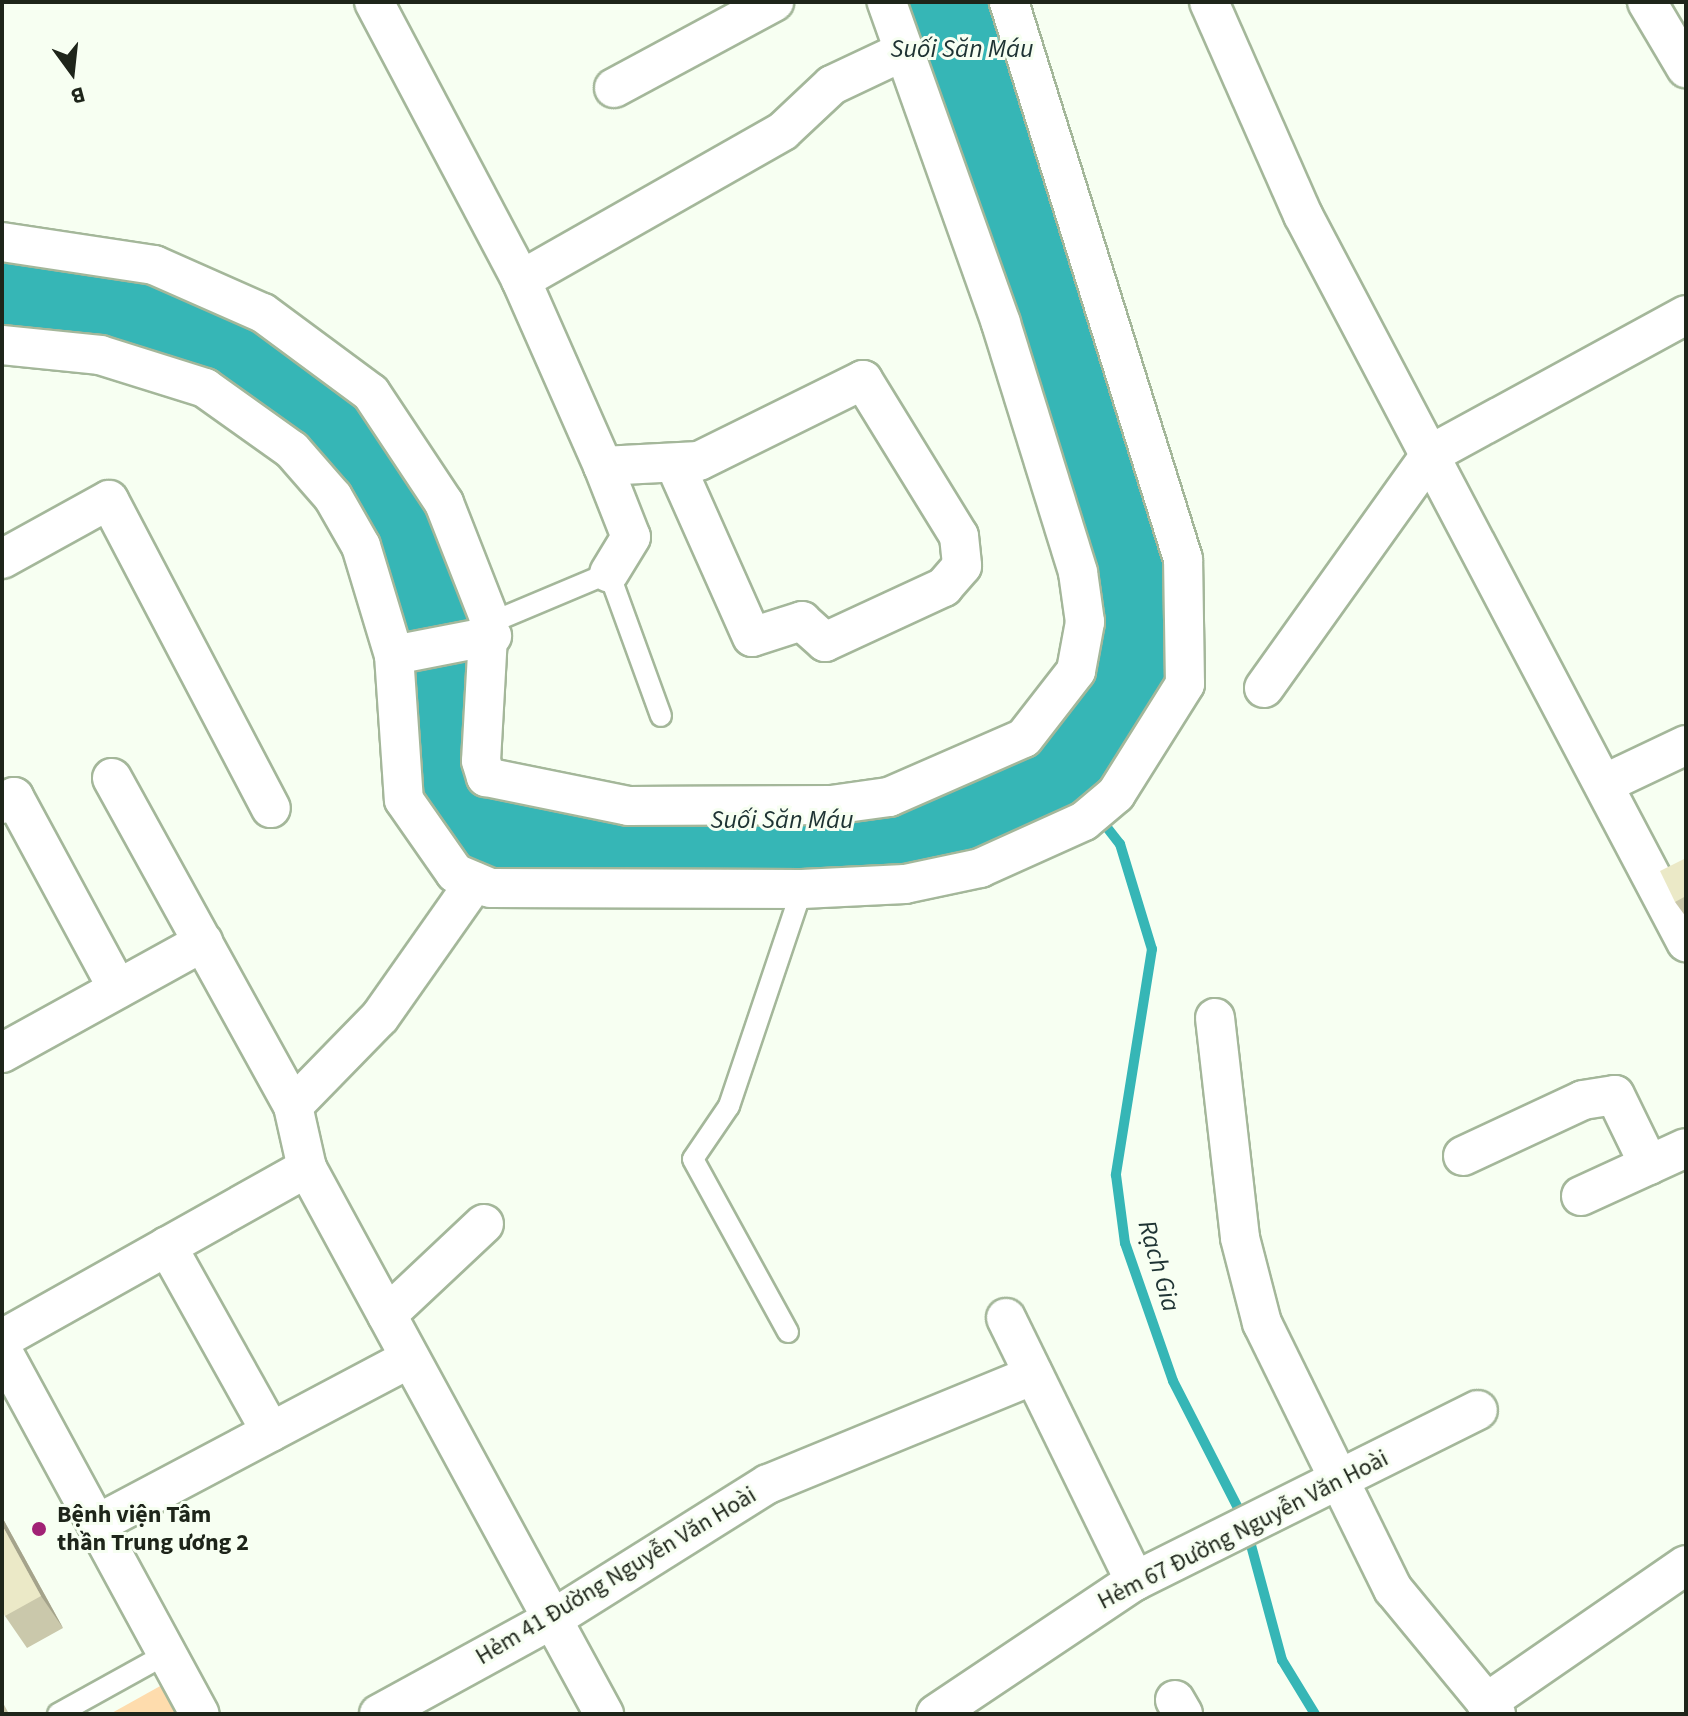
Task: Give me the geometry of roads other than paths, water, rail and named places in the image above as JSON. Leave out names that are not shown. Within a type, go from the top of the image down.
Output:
[{"type":"street","points":[[374,2],[521,280],[603,466],[631,537],[609,573]]},
{"type":"street","points":[[2,242],[154,265],[263,313],[333,360],[411,444],[468,557],[491,630],[481,761],[486,777],[628,806],[831,805],[889,797],[1024,738],[1055,704],[1076,671],[1085,622],[1078,572],[1001,323],[887,2]]},
{"type":"street","points":[[2,345],[39,344],[157,367],[245,413],[292,450],[333,497],[361,546],[394,655],[404,800],[455,873],[490,888],[802,889],[905,884],[980,868],[1084,821],[1116,794],[1185,684],[1183,559],[1009,2]]},
{"type":"street","points":[[1209,2],[1303,215],[1686,942]]},
{"type":"street","points":[[1647,2],[1686,68]]},
{"type":"street","points":[[614,88],[762,5]]},
{"type":"street","points":[[521,280],[783,131],[832,85],[904,51]]},
{"type":"street","points":[[1264,688],[1431,454],[1686,315]]},
{"type":"street","points":[[603,466],[676,466],[863,380],[959,536],[962,566],[944,587],[825,642],[802,621],[752,637],[676,466]]},
{"type":"street","points":[[2,559],[109,500],[271,808]]},
{"type":"street","points":[[394,655],[491,630]]},
{"type":"street","points":[[1604,784],[1686,745]]},
{"type":"street","points":[[112,778],[293,1106],[307,1168],[604,1714]]},
{"type":"street","points":[[2,804],[14,797],[118,989]]},
{"type":"street","points":[[293,1106],[380,1017],[475,882]]},
{"type":"street","points":[[2,1053],[203,942]]},
{"type":"street","points":[[1215,1018],[1251,1282],[1277,1360],[1393,1589],[1491,1708],[1686,1565]]},
{"type":"street","points":[[1463,1156],[1583,1100],[1615,1095],[1649,1165]]},
{"type":"street","points":[[1581,1196],[1686,1148]]},
{"type":"street","points":[[2,1339],[307,1168]]},
{"type":"street","points":[[387,1315],[484,1224]]},
{"type":"street","points":[[167,1246],[271,1432]]},
{"type":"street","points":[[1006,1318],[1135,1581]]},
{"type":"street","points":[[2,1350],[200,1714]]},
{"type":"street","points":[[97,1524],[410,1358]]},
{"type":"street","name":"Hẻm 41 Đường Nguyễn Văn Hoài","points":[[379,1714],[554,1618],[768,1484],[1034,1375]]},
{"type":"street","name":"Hẻm 67 Đường Nguyễn Văn Hoài","points":[[936,1714],[1135,1581],[1478,1410]]},
{"type":"lane","points":[[491,630],[609,573],[661,716]]},
{"type":"lane","points":[[788,1332],[693,1159],[729,1106],[802,889]]},
{"type":"lane","points":[[58,1714],[150,1663]]},
{"type":"water","name":"Suối Săn Máu","points":[[900,2],[995,2],[1171,561],[1173,680],[1107,784],[1029,835],[908,872],[495,876],[461,863],[417,796],[408,717],[303,444],[2,332],[2,253],[151,276],[261,327],[324,369],[402,453],[478,625],[476,784],[890,808],[1088,677]]},
{"type":"waterway","name":"Rạch Gia","points":[[1098,816],[1120,844],[1152,949],[1116,1175],[1125,1243],[1173,1381],[1243,1518]]},
{"type":"waterway","name":"Rạch Gia","points":[[1248,1534],[1282,1660],[1315,1714]]},
{"type":"place","name":"Bệnh viện Tâm thần Trung ương 2","points":[[39,1529]]}]
